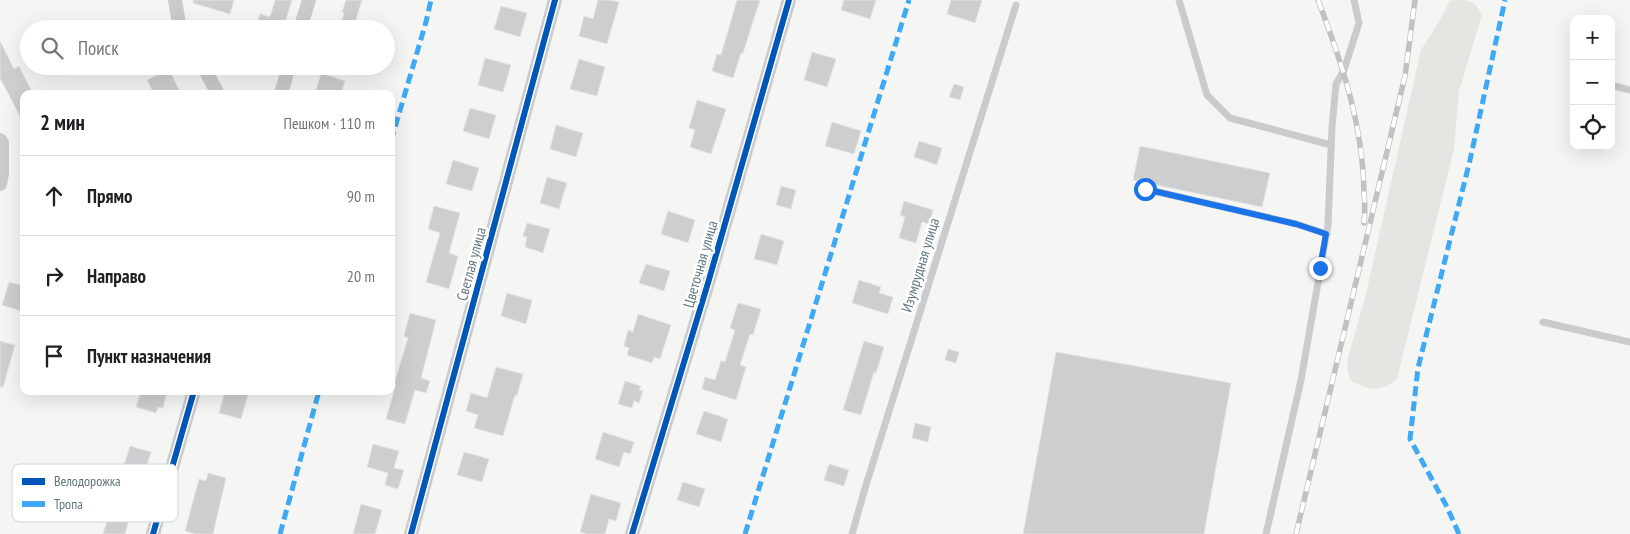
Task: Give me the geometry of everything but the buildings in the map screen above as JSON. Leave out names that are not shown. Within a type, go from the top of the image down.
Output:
[{"type":"street","points":[[175,0],[178,20]]},
{"type":"street","points":[[303,20],[309,0]]},
{"type":"street","name":"Светлая улица","points":[[411,534],[555,0]]},
{"type":"street","name":"Цветочная улица","points":[[632,534],[708,283],[789,0]]},
{"type":"street","points":[[207,75],[216,90]]},
{"type":"street","points":[[282,90],[286,75]]},
{"type":"street","points":[[0,140],[2,143],[2,174],[0,184]]},
{"type":"street","points":[[173,464],[193,395]]},
{"type":"lane","points":[[1179,0],[1207,95],[1230,118],[1331,145]]},
{"type":"lane","points":[[1266,534],[1301,380],[1328,225],[1331,145],[1336,84],[1344,70],[1359,23],[1354,0]]},
{"type":"lane","name":"Изумрудная улица","points":[[852,534],[1016,5]]},
{"type":"lane","points":[[1615,86],[1630,90]]},
{"type":"lane","points":[[1145,189],[1296,224],[1326,234]]},
{"type":"lane","points":[[1543,322],[1630,342]]},
{"type":"shaded area","points":[[1450,1],[1471,2],[1477,6],[1482,15],[1459,91],[1454,149],[1397,379],[1380,388],[1369,388],[1351,381],[1347,361],[1365,298],[1421,50]]},
{"type":"railway","points":[[1318,0],[1343,71],[1360,143],[1365,204],[1364,223]]},
{"type":"railway","points":[[1296,534],[1405,76],[1415,0]]},
{"type":"marked path","points":[[395,127],[431,0]]},
{"type":"marked path","points":[[745,534],[909,0]]},
{"type":"marked path","points":[[1459,534],[1447,507],[1410,439],[1418,368],[1470,160],[1505,0]]},
{"type":"marked path","points":[[280,534],[318,395]]},
{"type":"cycle path","points":[[411,534],[555,0]]},
{"type":"cycle path","points":[[632,534],[708,283],[789,0]]},
{"type":"cycle path","points":[[173,464],[193,395]]},
{"type":"cycle path","points":[[153,534],[156,522]]},
{"type":"route","points":[[1145,189],[1296,224],[1326,234],[1320,268]]}]
